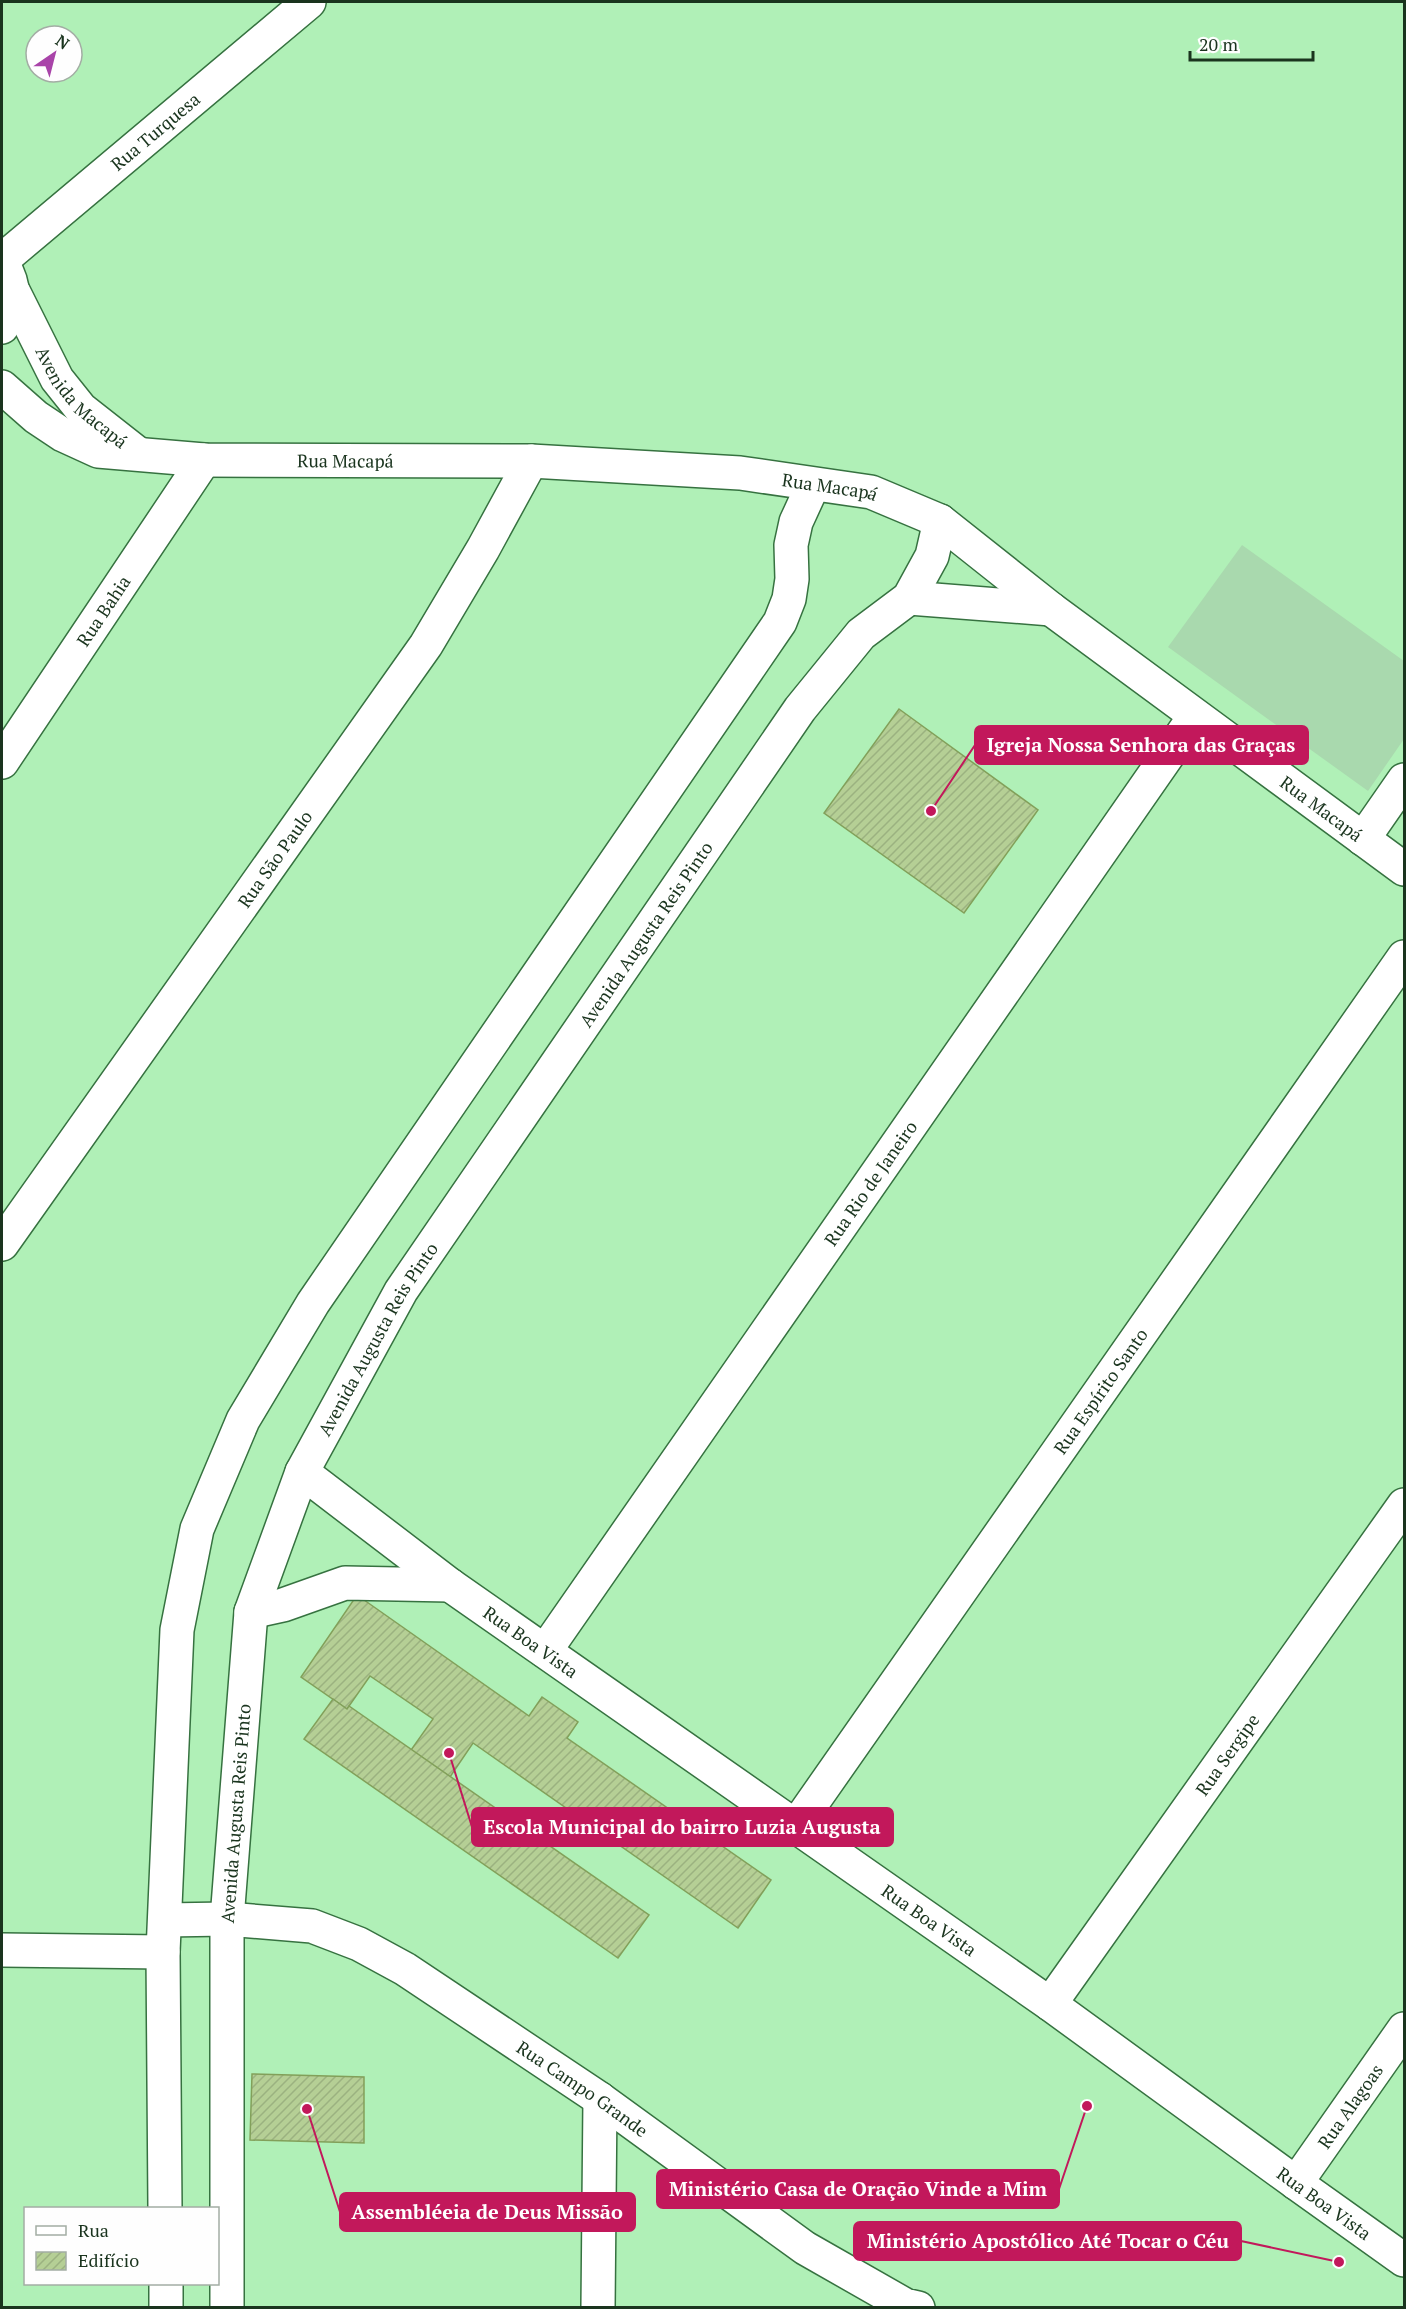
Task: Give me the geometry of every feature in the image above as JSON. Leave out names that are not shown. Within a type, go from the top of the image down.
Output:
[{"type":"street","name":"Rua Turquesa","points":[[2,262],[309,2]]},
{"type":"street","name":"Avenida Macapá","points":[[2,262],[10,276],[14,293],[57,379],[81,410],[137,453]]},
{"type":"street","points":[[2,327],[11,310],[14,293]]},
{"type":"street","name":"Avenida Macapá","points":[[2,387],[36,417],[63,435],[98,451],[137,453]]},
{"type":"street","name":"Rua Macapá","points":[[137,453],[204,460],[531,460],[740,473],[871,492],[940,521],[1051,609],[1404,869]]},
{"type":"street","name":"Rua Bahia","points":[[2,762],[204,460]]},
{"type":"street","name":"Rua São Paulo","points":[[2,1244],[426,645],[483,549],[531,460]]},
{"type":"street","points":[[165,2207],[163,1952],[177,1630],[197,1529],[243,1420],[313,1303],[780,622],[789,599],[792,579],[791,545],[796,522],[813,485]]},
{"type":"street","name":"Avenida Augusta Reis Pinto","points":[[227,2307],[226,1919],[251,1612],[302,1472],[401,1291],[793,719],[861,634],[909,598],[932,556],[940,521]]},
{"type":"street","points":[[909,598],[1051,609]]},
{"type":"street","name":"Rua Rio de Janeiro","points":[[545,1651],[1196,716]]},
{"type":"street","points":[[1363,839],[1404,780]]},
{"type":"street","name":"Rua Espírito Santo","points":[[796,1826],[1404,957]]},
{"type":"street","name":"Rua Boa Vista","points":[[302,1472],[450,1585],[1050,2004],[1404,2260]]},
{"type":"street","name":"Rua Sergipe","points":[[1050,2004],[1404,1505]]},
{"type":"street","points":[[251,1612],[283,1605],[345,1582],[450,1585]]},
{"type":"street","name":"Rua Campo Grande","points":[[165,1920],[226,1919],[312,1926],[359,1944],[405,1970],[600,2099],[805,2248],[909,2307]]},
{"type":"street","points":[[2,1950],[163,1952]]},
{"type":"street","name":"Rua Alagoas","points":[[1296,2183],[1404,2029]]},
{"type":"street","points":[[598,2307],[600,2099]]},
{"type":"street","points":[[166,2285],[166,2307]]},
{"type":"green space","points":[[1242,545],[1404,661],[1404,739],[1368,791],[1168,647]]},
{"type":"building","points":[[899,709],[1038,810],[964,913],[824,813]]},
{"type":"building","points":[[357,1595],[529,1716],[542,1697],[578,1722],[567,1738],[771,1880],[738,1928],[473,1743],[450,1777],[411,1750],[433,1719],[370,1676],[347,1709],[301,1677]]},
{"type":"building","points":[[333,1699],[347,1709],[349,1706],[649,1915],[618,1958],[304,1739]]},
{"type":"building","points":[[252,2074],[364,2077],[364,2143],[250,2140]]},
{"type":"place","name":"Igreja Nossa Senhora das Graças","points":[[931,811]]},
{"type":"place","name":"Escola Municipal do bairro Luzia Augusta","points":[[449,1753]]},
{"type":"place","name":"Ministério Casa de Oração Vinde a Mim","points":[[1087,2106]]},
{"type":"place","name":"Assembléeia de Deus Missão","points":[[307,2109]]},
{"type":"place","name":"Ministério Apostólico Até Tocar o Céu","points":[[1339,2262]]}]
